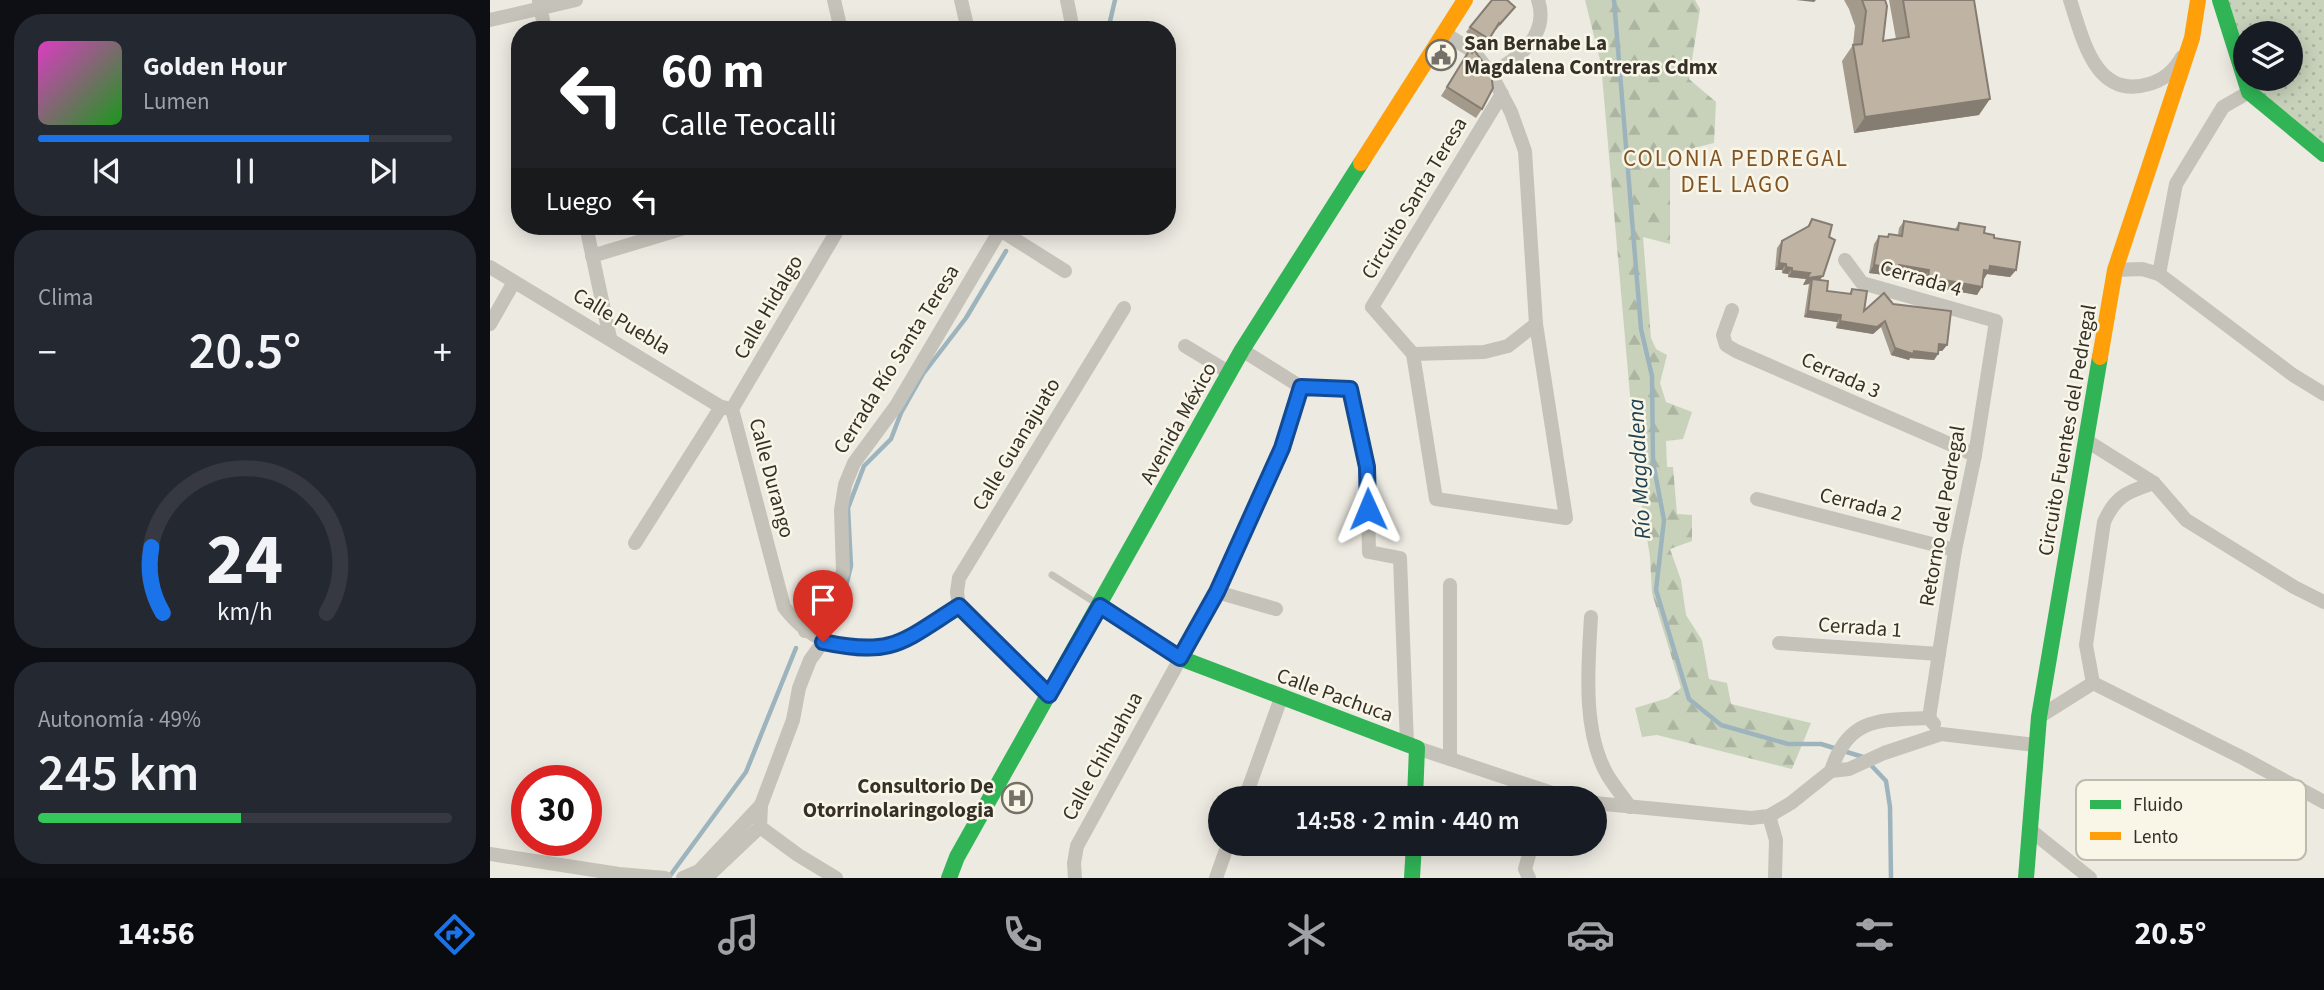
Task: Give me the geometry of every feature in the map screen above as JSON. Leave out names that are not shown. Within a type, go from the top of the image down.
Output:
[{"type":"street","points":[[490,20],[540,4],[576,0]]},
{"type":"street","points":[[834,0],[839,21]]},
{"type":"street","points":[[961,0],[966,21]]},
{"type":"street","points":[[1068,0],[1072,21]]},
{"type":"street","name":"Avenida México","points":[[949,878],[957,857],[1242,349],[1465,0]]},
{"type":"street","points":[[1491,74],[1514,60],[1533,40],[1542,16],[1538,0]]},
{"type":"street","points":[[2070,0],[2088,54],[2109,82],[2124,87],[2141,87],[2159,81],[2169,74],[2179,63],[2192,38]]},
{"type":"street","name":"Circuito Fuentes del Pedregal","points":[[2026,878],[2039,717],[2115,270],[2192,38],[2198,0]]},
{"type":"street","points":[[2220,0],[2249,92],[2324,154]]},
{"type":"street","points":[[1444,33],[1474,52],[1491,74],[1525,151],[1536,324],[1566,518],[1436,499],[1412,354],[1484,352],[1508,346],[1536,324]]},
{"type":"street","points":[[2159,274],[2176,184],[2223,107],[2249,92]]},
{"type":"street","name":"Circuito Santa Teresa","points":[[1412,354],[1372,307],[1502,94]]},
{"type":"street","points":[[588,235],[610,338]]},
{"type":"street","points":[[592,256],[661,235]]},
{"type":"street","name":"Calle Hidalgo","points":[[635,543],[727,408],[834,235]]},
{"type":"street","name":"Cerrada Río Santa Teresa","points":[[805,631],[817,618],[843,572],[841,510],[845,485],[854,463],[896,406],[992,235]]},
{"type":"street","points":[[1009,235],[1065,271]]},
{"type":"street","name":"Cerrada 4","points":[[1846,260],[1861,283],[1996,321]]},
{"type":"street","name":"Calle Puebla","points":[[490,267],[727,408]]},
{"type":"street","points":[[2115,270],[2143,269],[2159,274],[2324,394]]},
{"type":"street","points":[[490,324],[514,282]]},
{"type":"street","name":"Calle Guanajuato","points":[[959,606],[959,578],[1124,308]]},
{"type":"street","name":"Cerrada 3","points":[[1732,310],[1723,335],[1726,345],[1736,352],[1975,455]]},
{"type":"street","name":"Retorno del Pedregal","points":[[1929,718],[1955,550],[1975,455],[1996,321]]},
{"type":"street","points":[[1185,346],[1230,373]]},
{"type":"street","points":[[1242,349],[1301,387],[1350,389],[1367,467],[1369,552],[1400,558],[1414,786]]},
{"type":"street","name":"Calle Chihuahua","points":[[1075,878],[1073,863],[1077,846],[1217,592],[1282,448],[1301,387]]},
{"type":"street","name":"Calle Durango","points":[[727,408],[784,607],[805,631],[823,642],[857,649],[882,648],[901,643],[959,606]]},
{"type":"street","points":[[2087,441],[2154,483],[2186,520],[2324,602]]},
{"type":"street","points":[[2154,483],[2125,493],[2111,506],[2104,522],[2086,645],[2087,663],[2093,684],[2284,780]]},
{"type":"street","name":"Cerrada 2","points":[[1757,499],[1955,550]]},
{"type":"street","points":[[1450,584],[1450,759]]},
{"type":"street","points":[[1217,592],[1276,609]]},
{"type":"street","points":[[959,606],[1049,695]]},
{"type":"street","name":"Calle Pachuca","points":[[1100,606],[1180,658],[1520,786]]},
{"type":"street","points":[[1591,617],[1588,694],[1595,743],[1607,774],[1630,807]]},
{"type":"street","points":[[706,878],[760,827],[761,805],[793,720],[799,688],[810,660],[823,642]]},
{"type":"street","name":"Cerrada 1","points":[[1779,643],[1939,654]]},
{"type":"street","points":[[2039,717],[2093,684]]},
{"type":"street","points":[[1249,786],[1281,698]]},
{"type":"street","points":[[1831,771],[1837,753],[1848,738],[1863,727],[1887,719],[1929,718],[1941,734]]},
{"type":"street","points":[[1607,804],[1751,818],[1769,816],[1791,803],[1831,771],[1849,769],[1906,745],[1941,734],[2035,745]]},
{"type":"street","points":[[2306,792],[2324,802]]},
{"type":"street","points":[[685,877],[699,871],[761,805]]},
{"type":"street","points":[[1769,816],[1776,840],[1776,878]]},
{"type":"street","points":[[760,827],[836,878]]},
{"type":"street","points":[[2029,829],[2090,878]]},
{"type":"street","points":[[490,854],[642,877],[665,878]]},
{"type":"street","points":[[1216,878],[1224,856]]},
{"type":"street","points":[[1412,878],[1413,856]]},
{"type":"street","points":[[1529,856],[1525,869],[1529,878]]},
{"type":"lane","points":[[1052,575],[1100,606]]},
{"type":"green space","points":[[1585,0],[1695,0],[1700,9],[1689,79],[1716,102],[1714,143],[1670,154],[1670,244],[1643,237],[1651,338],[1656,349],[1667,355],[1660,383],[1666,402],[1692,412],[1683,439],[1666,441],[1667,467],[1673,467],[1677,514],[1692,515],[1692,541],[1670,549],[1681,580],[1686,615],[1702,640],[1709,679],[1727,683],[1731,704],[1811,723],[1792,769],[1657,735],[1642,737],[1635,708],[1668,698],[1681,688],[1652,593],[1650,557],[1637,475],[1601,64]]},
{"type":"green space","points":[[2220,0],[2324,0],[2324,154],[2249,91],[2303,91],[2303,21],[2233,21],[2233,41]]},
{"type":"building","points":[[1492,0],[1507,0],[1515,7],[1499,23],[1489,39],[1470,27]]},
{"type":"building","points":[[1862,0],[1885,0],[1887,6],[1883,41],[1909,37],[1903,0],[1974,0],[1990,99],[1865,117],[1853,45],[1862,44],[1866,11]]},
{"type":"building","points":[[1474,50],[1491,73],[1493,88],[1482,109],[1447,87],[1469,51],[1472,53]]},
{"type":"building","points":[[1812,219],[1832,225],[1829,237],[1835,240],[1823,276],[1807,278],[1810,273],[1792,271],[1786,264],[1779,263],[1782,241],[1809,226]]},
{"type":"building","points":[[1904,221],[1958,230],[1959,223],[1985,227],[1984,233],[1994,235],[1994,238],[2020,242],[2016,270],[1990,266],[1989,271],[1984,270],[1982,287],[1928,277],[1929,270],[1899,265],[1899,269],[1874,265],[1879,236],[1902,236]]},
{"type":"building","points":[[1812,279],[1828,281],[1827,291],[1851,294],[1852,289],[1867,291],[1864,311],[1884,293],[1893,304],[1951,311],[1947,345],[1939,344],[1938,354],[1914,351],[1913,354],[1895,348],[1885,321],[1877,327],[1840,321],[1841,315],[1808,311]]},
{"type":"waterway","points":[[1110,21],[1115,0]]},
{"type":"waterway","name":"Río Magdalena","points":[[1614,0],[1641,329],[1652,376],[1653,462],[1664,520],[1656,590],[1689,699],[1721,725],[1788,744],[1821,744],[1863,757]]},
{"type":"waterway","points":[[819,622],[843,598],[851,566],[848,508],[864,466],[891,439],[901,413],[923,374],[966,318],[1006,251]]},
{"type":"waterway","points":[[669,877],[746,772],[796,648]]},
{"type":"waterway","name":"Río Magdalena","points":[[1869,763],[1886,781],[1890,807],[1891,878]]},
{"type":"traffic: fast","points":[[2220,0],[2249,92],[2324,154]]},
{"type":"traffic: fast","points":[[949,878],[957,857],[1242,350],[1361,163]]},
{"type":"traffic: fast","points":[[2026,878],[2039,717],[2100,357]]},
{"type":"traffic: fast","points":[[1100,606],[1180,658],[1417,748],[1415,786]]},
{"type":"traffic: fast","points":[[1412,878],[1413,856]]},
{"type":"traffic: slow","points":[[1361,163],[1465,0]]},
{"type":"traffic: slow","points":[[2100,357],[2115,270],[2192,38],[2198,0]]},
{"type":"place","name":"San Bernabe La Magdalena Contreras Cdmx","points":[[1441,55]]},
{"type":"place","name":"Consultorio De Otorrinolaringologia","points":[[1017,798]]},
{"type":"district","name":"COLONIA PEDREGAL DEL LAGO","points":[[1736,171]]},
{"type":"route","points":[[823,642],[857,649],[882,648],[901,643],[959,606],[1049,695],[1100,606],[1180,658],[1217,592],[1282,448],[1301,387],[1350,389],[1367,467],[1368,509]]}]
